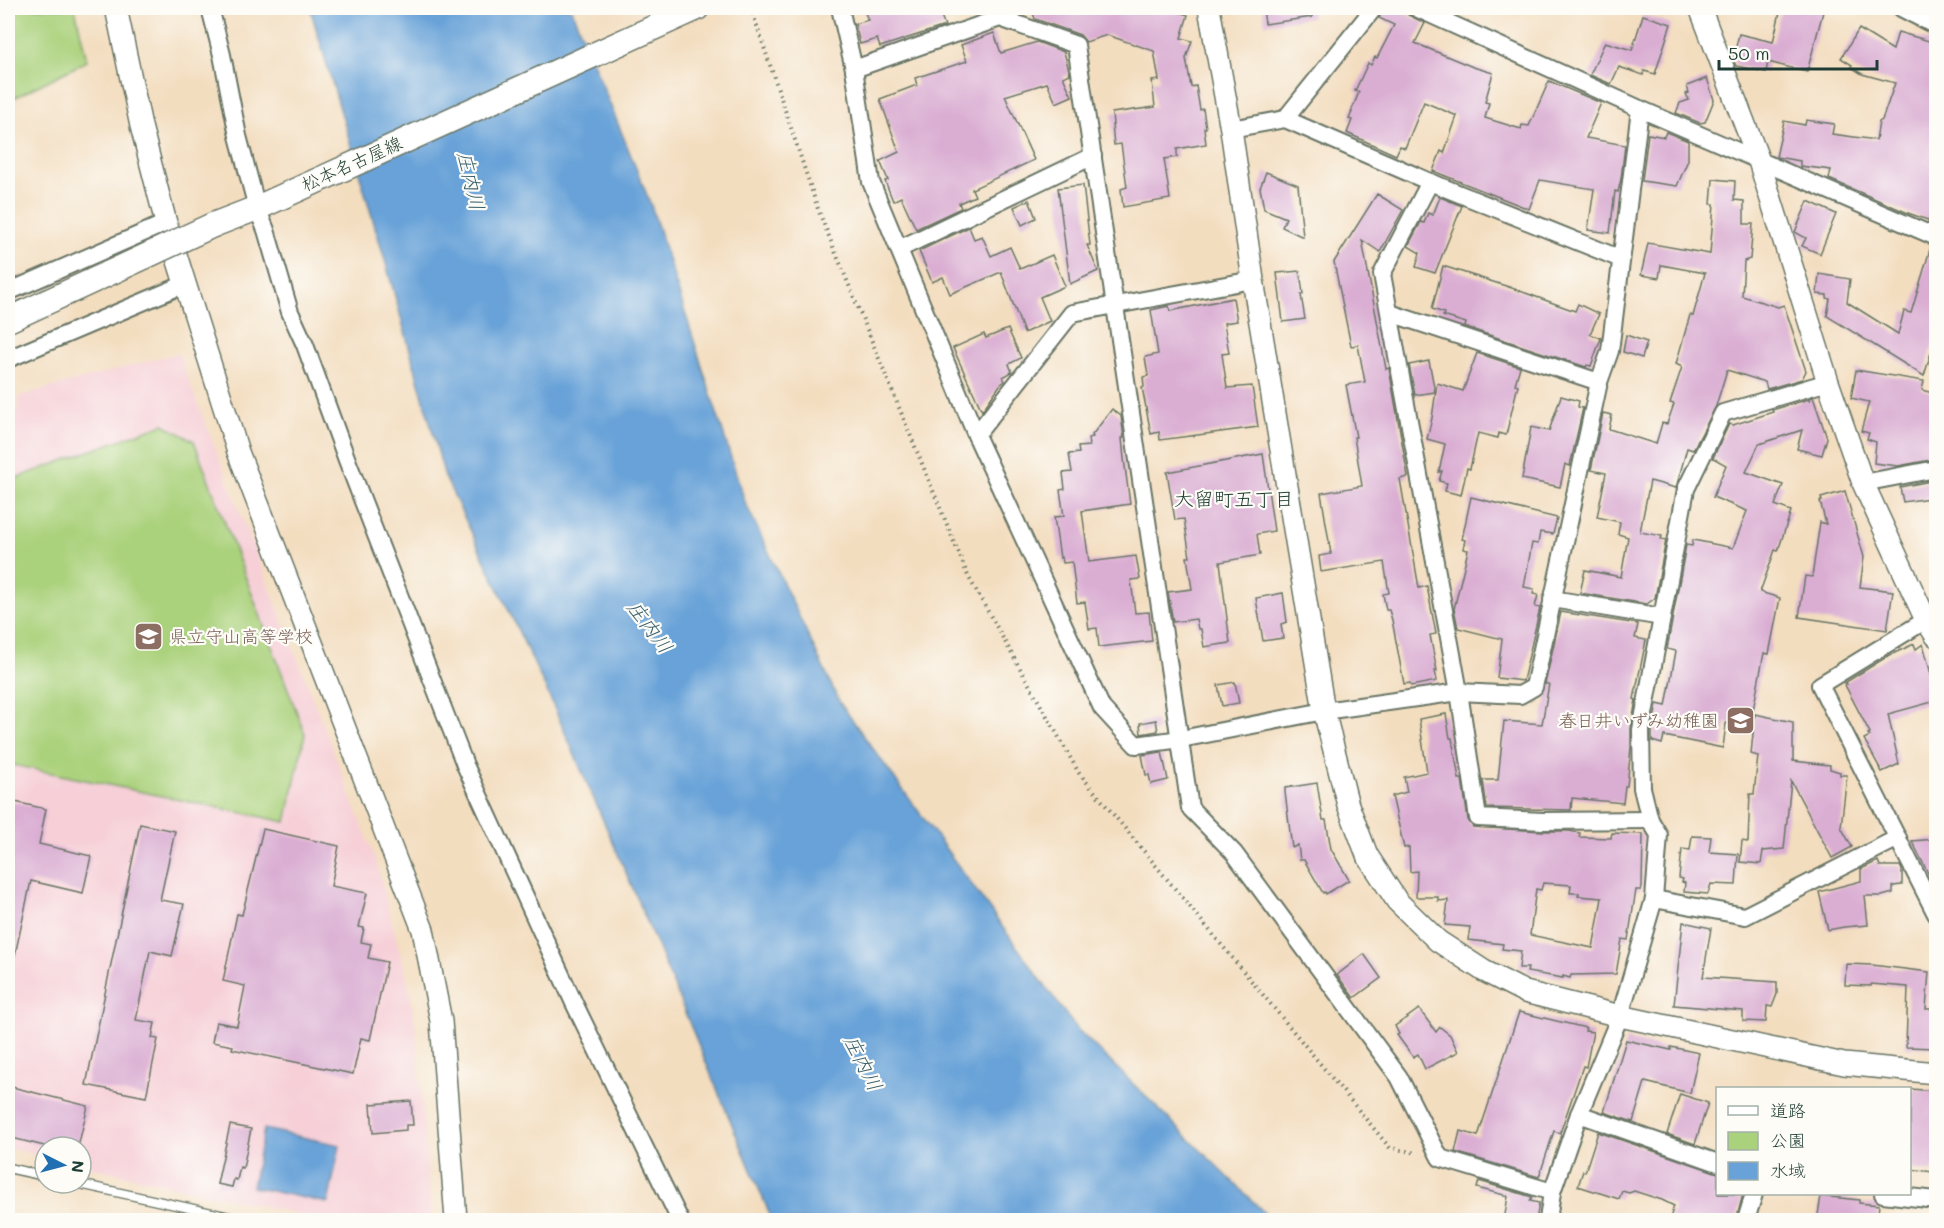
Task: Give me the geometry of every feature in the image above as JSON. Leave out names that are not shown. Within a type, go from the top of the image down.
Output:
[{"type":"main road","name":"松本名古屋線","points":[[8,320],[213,225],[257,208],[697,8]]},
{"type":"street","points":[[116,8],[141,126],[166,223],[238,452],[423,930],[441,1021],[456,1221]]},
{"type":"street","points":[[210,8],[238,136],[257,208],[266,230],[290,312],[305,345],[465,765],[574,1003],[680,1221]]},
{"type":"street","points":[[840,8],[854,69],[871,182],[976,435],[1101,708],[1136,745],[1181,739],[1324,711],[1459,692],[1520,695],[1534,687],[1599,382],[1610,351],[1640,109]]},
{"type":"street","points":[[1209,8],[1324,711],[1348,805],[1367,855],[1397,901],[1438,941],[1484,971],[1525,992],[1620,1016],[1844,1064],[1936,1073]]},
{"type":"street","points":[[1285,119],[1374,8]]},
{"type":"street","points":[[1416,8],[1640,109],[1936,237]]},
{"type":"street","points":[[1700,8],[1759,161],[1827,382],[1863,483],[1931,628],[1820,685],[1936,914]]},
{"type":"street","points":[[1901,8],[1922,12],[1936,26]]},
{"type":"street","points":[[854,69],[1000,18],[1076,45],[1190,808],[1234,854],[1400,1077],[1440,1158],[1552,1192]]},
{"type":"street","points":[[1230,129],[1285,119],[1430,182],[1621,259]]},
{"type":"street","points":[[899,249],[1092,156]]},
{"type":"street","points":[[1430,182],[1382,274],[1459,692],[1478,818],[1543,821],[1650,820]]},
{"type":"street","points":[[8,292],[166,223]]},
{"type":"street","points":[[976,435],[1072,313],[1253,280]]},
{"type":"street","points":[[8,359],[185,284]]},
{"type":"street","points":[[1390,313],[1599,382]]},
{"type":"street","points":[[1548,1221],[1552,1192],[1579,1114],[1620,1016],[1654,899],[1659,835],[1650,820],[1642,788],[1641,730],[1686,489],[1723,414],[1827,382]]},
{"type":"street","points":[[1863,483],[1936,469]]},
{"type":"street","points":[[1552,599],[1662,617]]},
{"type":"street","points":[[1654,899],[1745,916],[1898,838]]},
{"type":"street","points":[[1579,1114],[1716,1162]]},
{"type":"street","points":[[1746,1221],[1754,1195]]},
{"type":"street","points":[[1892,1195],[1936,1200]]},
{"type":"lane","points":[[8,1168],[33,1173]]},
{"type":"lane","points":[[93,1187],[244,1221]]},
{"type":"path","points":[[751,8],[819,212],[968,576],[1078,773],[1390,1148],[1440,1158]]},
{"type":"shaded area","name":"県立守山高等学校","points":[[178,353],[376,861],[408,983],[416,1030],[431,1215],[427,1220],[324,1220],[93,1168],[93,1135],[33,1135],[33,1154],[8,1148],[8,414],[18,409],[20,396]]},
{"type":"green space","points":[[8,8],[75,8],[87,61],[8,101]]},
{"type":"green space","points":[[163,424],[194,441],[305,734],[286,822],[8,764],[8,481]]},
{"type":"water","name":"庄内川","points":[[310,8],[571,8],[651,205],[745,502],[840,703],[1075,1027],[1272,1220],[772,1220],[634,891],[546,689],[445,477],[387,267]]},
{"type":"water","points":[[264,1129],[340,1145],[328,1203],[252,1187]]},
{"type":"building","points":[[863,8],[938,8],[945,26],[880,47],[877,39],[860,44],[855,24],[868,20]]},
{"type":"building","points":[[1031,8],[1177,8],[1176,11],[1188,15],[1181,38],[1192,41],[1186,58],[1191,87],[1196,86],[1200,110],[1203,109],[1206,144],[1177,149],[1177,157],[1164,159],[1170,199],[1123,207],[1121,189],[1127,187],[1121,144],[1114,145],[1112,113],[1155,107],[1152,81],[1159,80],[1154,51],[1107,35],[1086,42],[1080,35],[1035,19]]},
{"type":"building","points":[[1263,8],[1312,8],[1312,17],[1265,24]]},
{"type":"building","points":[[1384,8],[1406,8],[1408,15],[1425,23],[1415,43],[1493,73],[1485,102],[1489,103],[1485,118],[1521,129],[1522,125],[1529,126],[1549,81],[1601,103],[1586,138],[1625,145],[1621,179],[1618,192],[1615,191],[1610,233],[1588,230],[1594,189],[1540,180],[1529,209],[1433,171],[1441,151],[1444,153],[1457,116],[1424,102],[1405,148],[1400,146],[1396,155],[1347,133],[1352,120],[1349,119],[1351,112],[1359,92],[1355,91],[1368,63],[1371,65],[1375,57],[1377,58],[1394,25],[1379,18]]},
{"type":"building","points":[[1781,8],[1824,8],[1807,72],[1768,62],[1766,72],[1736,66],[1733,59],[1739,34],[1773,42]]},
{"type":"building","points":[[1643,15],[1671,24],[1655,74],[1644,71],[1643,75],[1619,67],[1611,84],[1590,75],[1605,42],[1632,50]]},
{"type":"building","points":[[1859,29],[1893,50],[1898,32],[1936,43],[1936,223],[1829,179],[1831,170],[1800,166],[1800,161],[1776,157],[1784,121],[1805,125],[1806,120],[1834,124],[1832,134],[1876,140],[1879,122],[1882,120],[1895,83],[1862,74],[1841,58]]},
{"type":"building","points":[[994,33],[1001,53],[1037,42],[1064,52],[1070,74],[1063,77],[1072,96],[1056,103],[1047,83],[1005,96],[1034,160],[972,189],[975,196],[959,203],[961,208],[916,229],[901,197],[893,201],[885,181],[888,180],[880,161],[899,152],[880,99],[917,85],[915,78],[967,61],[961,45]]},
{"type":"building","points":[[1707,78],[1714,100],[1705,122],[1700,123],[1676,113],[1680,103],[1689,100],[1686,94],[1689,93],[1687,86]]},
{"type":"building","points":[[1666,132],[1688,141],[1688,160],[1677,186],[1642,181],[1648,134],[1664,137]]},
{"type":"building","points":[[1266,172],[1298,185],[1303,237],[1282,227],[1286,218],[1264,209],[1260,188]]},
{"type":"building","points":[[1713,179],[1735,181],[1734,200],[1744,201],[1744,224],[1753,224],[1750,259],[1744,261],[1742,296],[1778,307],[1784,305],[1806,371],[1802,379],[1767,389],[1765,382],[1727,370],[1716,406],[1693,450],[1687,448],[1676,488],[1650,481],[1640,532],[1662,536],[1661,539],[1666,540],[1655,598],[1647,604],[1580,593],[1585,570],[1621,577],[1628,537],[1618,534],[1620,522],[1597,517],[1606,473],[1591,470],[1603,413],[1612,415],[1609,429],[1656,444],[1662,423],[1667,424],[1674,404],[1670,403],[1682,367],[1676,364],[1705,273],[1661,265],[1659,278],[1641,275],[1648,243],[1710,254],[1714,204],[1711,204]]},
{"type":"building","points":[[1083,185],[1090,245],[1087,245],[1098,271],[1070,284],[1058,188]]},
{"type":"building","points":[[1377,194],[1403,210],[1380,252],[1362,240],[1386,369],[1389,368],[1408,477],[1400,479],[1419,588],[1427,586],[1436,634],[1430,635],[1437,681],[1411,686],[1410,683],[1404,684],[1392,620],[1389,610],[1386,610],[1383,594],[1389,593],[1384,562],[1321,572],[1319,556],[1331,554],[1321,493],[1362,486],[1346,385],[1365,382],[1358,345],[1351,346],[1334,262]]},
{"type":"building","points":[[1440,197],[1462,206],[1435,273],[1416,267],[1420,253],[1408,246],[1428,213],[1433,215]]},
{"type":"building","points":[[1029,200],[1036,218],[1022,225],[1014,207]]},
{"type":"building","points":[[1808,201],[1836,214],[1820,254],[1802,246],[1806,238],[1795,232]]},
{"type":"building","points":[[969,227],[974,239],[982,236],[991,256],[1010,247],[1020,269],[1052,255],[1065,286],[1040,297],[1050,321],[1024,333],[1001,272],[950,294],[943,277],[932,282],[919,251]]},
{"type":"building","points":[[1931,246],[1936,247],[1936,336],[1924,376],[1827,316],[1830,299],[1827,295],[1817,294],[1819,274],[1850,279],[1847,302],[1898,334],[1904,311],[1911,313]]},
{"type":"building","points":[[1443,266],[1575,311],[1578,304],[1599,314],[1590,334],[1601,338],[1591,366],[1586,367],[1465,327],[1466,323],[1443,316],[1444,313],[1432,309]]},
{"type":"building","points":[[1300,271],[1305,319],[1283,322],[1277,273]]},
{"type":"building","points":[[1233,298],[1237,321],[1224,323],[1229,353],[1222,354],[1227,388],[1252,386],[1258,427],[1160,440],[1159,432],[1151,434],[1142,387],[1144,387],[1143,377],[1148,376],[1145,357],[1158,354],[1151,310],[1169,306],[1170,311]]},
{"type":"building","points":[[1008,329],[1021,358],[1009,364],[1012,372],[1003,377],[1005,381],[982,411],[953,348],[984,334],[986,338]]},
{"type":"building","points":[[1626,335],[1647,342],[1642,358],[1623,352]]},
{"type":"building","points":[[1477,353],[1520,367],[1515,384],[1518,385],[1506,435],[1499,433],[1498,438],[1478,433],[1470,469],[1467,468],[1461,495],[1445,491],[1447,483],[1439,481],[1445,444],[1427,439],[1437,383],[1463,391]]},
{"type":"building","points":[[1429,361],[1435,392],[1415,395],[1409,365]]},
{"type":"building","points":[[1856,370],[1924,381],[1922,390],[1936,394],[1936,459],[1898,466],[1874,463],[1876,442],[1867,439],[1869,433],[1861,431],[1869,402],[1851,398]]},
{"type":"building","points":[[1561,396],[1579,401],[1578,407],[1583,408],[1570,466],[1565,464],[1560,487],[1522,479],[1531,427],[1549,431]]},
{"type":"building","points":[[1813,397],[1827,438],[1822,455],[1797,449],[1802,430],[1759,444],[1746,472],[1783,485],[1775,505],[1791,511],[1778,551],[1775,550],[1760,592],[1780,598],[1769,654],[1764,653],[1750,726],[1726,723],[1723,748],[1664,736],[1662,744],[1652,741],[1657,704],[1666,706],[1676,651],[1667,649],[1686,545],[1692,546],[1693,540],[1733,548],[1747,511],[1713,497],[1726,465],[1713,458],[1729,424],[1733,425],[1809,399],[1810,401]]},
{"type":"building","points":[[1112,409],[1121,416],[1130,504],[1082,511],[1089,562],[1136,556],[1140,579],[1131,580],[1135,613],[1149,612],[1152,641],[1099,647],[1097,628],[1089,629],[1085,602],[1077,603],[1072,562],[1063,563],[1062,557],[1060,558],[1054,517],[1064,516],[1060,490],[1065,489],[1063,473],[1072,472],[1069,454],[1079,453],[1078,447],[1089,446],[1088,438],[1093,437],[1092,435]]},
{"type":"building","points":[[1263,454],[1274,531],[1257,534],[1260,555],[1220,562],[1230,643],[1204,647],[1201,629],[1198,629],[1196,619],[1173,622],[1168,592],[1192,589],[1184,519],[1175,520],[1167,472]]},
{"type":"building","points":[[1936,480],[1936,497],[1903,502],[1900,487]]},
{"type":"building","points":[[1845,491],[1864,557],[1860,587],[1893,591],[1887,630],[1799,617],[1805,576],[1812,577],[1820,522],[1826,524],[1821,498]]},
{"type":"building","points":[[1471,497],[1557,518],[1553,534],[1540,532],[1538,544],[1532,543],[1524,587],[1534,589],[1533,594],[1538,595],[1535,607],[1540,608],[1523,681],[1497,678],[1502,639],[1458,628],[1454,609],[1468,550],[1463,549],[1465,540],[1462,539]]},
{"type":"building","points":[[1283,593],[1287,622],[1281,624],[1283,638],[1263,641],[1256,598]]},
{"type":"building","points":[[1561,612],[1638,624],[1635,638],[1646,640],[1634,699],[1636,700],[1631,728],[1627,786],[1625,786],[1623,803],[1572,798],[1571,810],[1487,808],[1483,780],[1498,780],[1504,721],[1542,724],[1549,684],[1545,684]]},
{"type":"building","points":[[1914,644],[1916,649],[1923,644],[1936,701],[1888,714],[1899,764],[1882,772],[1864,739],[1870,736],[1868,734],[1870,733],[1844,683],[1847,684],[1846,682],[1888,656]]},
{"type":"building","points":[[1235,682],[1239,703],[1222,706],[1218,685]]},
{"type":"building","points":[[1446,714],[1459,779],[1462,779],[1468,820],[1473,827],[1569,831],[1580,833],[1579,837],[1611,838],[1612,833],[1643,834],[1642,886],[1641,890],[1636,890],[1628,940],[1622,939],[1616,974],[1571,975],[1570,978],[1563,976],[1563,978],[1527,972],[1528,968],[1519,968],[1521,951],[1502,949],[1503,944],[1468,940],[1470,927],[1445,925],[1448,900],[1438,901],[1438,897],[1416,897],[1417,871],[1410,872],[1409,847],[1404,848],[1392,796],[1407,792],[1404,777],[1427,772],[1419,719]],"holes":[[[1543,883],[1571,885],[1570,893],[1602,898],[1593,948],[1530,935],[1536,889],[1541,890]]]},
{"type":"building","points":[[1755,714],[1793,722],[1793,761],[1830,765],[1830,769],[1840,772],[1840,775],[1847,775],[1841,827],[1852,847],[1832,858],[1791,781],[1784,849],[1763,851],[1761,864],[1740,862],[1742,841],[1748,842],[1750,794],[1754,794],[1758,756],[1751,754]]},
{"type":"building","points":[[1156,720],[1158,731],[1141,734],[1140,723]]},
{"type":"building","points":[[1162,752],[1168,780],[1151,784],[1149,775],[1146,775],[1142,755]]},
{"type":"building","points":[[1317,783],[1323,820],[1326,820],[1331,849],[1349,880],[1326,894],[1323,893],[1304,860],[1300,860],[1298,845],[1292,848],[1285,792],[1285,788]]},
{"type":"building","points":[[11,801],[46,809],[39,844],[91,856],[83,893],[31,881],[15,955],[8,954],[8,817]]},
{"type":"building","points":[[140,824],[175,831],[160,900],[184,904],[172,956],[150,951],[136,1020],[155,1023],[152,1038],[158,1039],[146,1097],[86,1085]]},
{"type":"building","points":[[263,829],[339,846],[331,886],[367,893],[359,927],[364,928],[361,942],[371,944],[368,958],[387,962],[370,1040],[361,1038],[353,1074],[232,1049],[233,1046],[212,1042],[216,1022],[237,1026],[245,986],[223,981],[237,914],[242,915]]},
{"type":"building","points":[[1692,836],[1711,837],[1709,852],[1738,854],[1736,885],[1711,884],[1708,894],[1684,892],[1685,883],[1679,878],[1682,849],[1690,850]]},
{"type":"building","points":[[1936,839],[1936,889],[1912,841]]},
{"type":"building","points":[[1878,861],[1880,866],[1900,866],[1902,885],[1893,886],[1893,893],[1882,896],[1865,896],[1868,925],[1828,930],[1819,892],[1861,881],[1861,869]]},
{"type":"building","points":[[1683,922],[1711,928],[1703,977],[1777,982],[1777,994],[1772,1007],[1767,1006],[1766,1022],[1743,1021],[1743,1011],[1674,1005]]},
{"type":"building","points":[[1364,954],[1381,978],[1354,998],[1337,975]]},
{"type":"building","points":[[1846,964],[1929,972],[1926,1009],[1936,1009],[1936,1048],[1906,1047],[1908,987],[1871,984],[1871,986],[1845,985]]},
{"type":"building","points":[[1419,1009],[1436,1032],[1440,1027],[1450,1035],[1458,1052],[1425,1069],[1418,1054],[1413,1057],[1397,1035],[1399,1034],[1395,1026]]},
{"type":"building","points":[[1519,1012],[1586,1028],[1585,1031],[1593,1032],[1586,1067],[1583,1066],[1560,1133],[1554,1131],[1539,1177],[1455,1152],[1460,1131],[1478,1136]]},
{"type":"building","points":[[1626,1040],[1671,1050],[1671,1047],[1699,1053],[1690,1093],[1645,1082],[1633,1122],[1604,1112]]},
{"type":"building","points":[[8,1086],[88,1106],[81,1135],[33,1135],[33,1143],[8,1137]]},
{"type":"building","points":[[1911,1089],[1936,1091],[1936,1168],[1933,1167],[1933,1172],[1911,1169]]},
{"type":"building","points":[[1680,1094],[1708,1103],[1695,1144],[1667,1134]]},
{"type":"building","points":[[411,1101],[413,1125],[406,1125],[406,1130],[373,1133],[371,1104]]},
{"type":"building","points":[[230,1125],[251,1129],[243,1168],[240,1167],[237,1180],[234,1179],[232,1187],[217,1184]]},
{"type":"building","points":[[1598,1132],[1716,1172],[1716,1195],[1743,1195],[1736,1221],[1669,1221],[1674,1206],[1662,1200],[1634,1191],[1629,1193],[1622,1191],[1619,1199],[1578,1186],[1583,1171],[1585,1172]]},
{"type":"building","points":[[1479,1181],[1532,1197],[1530,1201],[1539,1203],[1536,1221],[1504,1221],[1508,1196],[1477,1188]]},
{"type":"building","points":[[1821,1196],[1859,1200],[1859,1203],[1879,1205],[1877,1221],[1817,1221]]},
{"type":"place","name":"県立守山高等学校","points":[[148,637]]},
{"type":"place","name":"春日井いずみ幼稚園","points":[[1740,721]]},
{"type":"district","name":"大留町五丁目","points":[[1234,499]]}]
